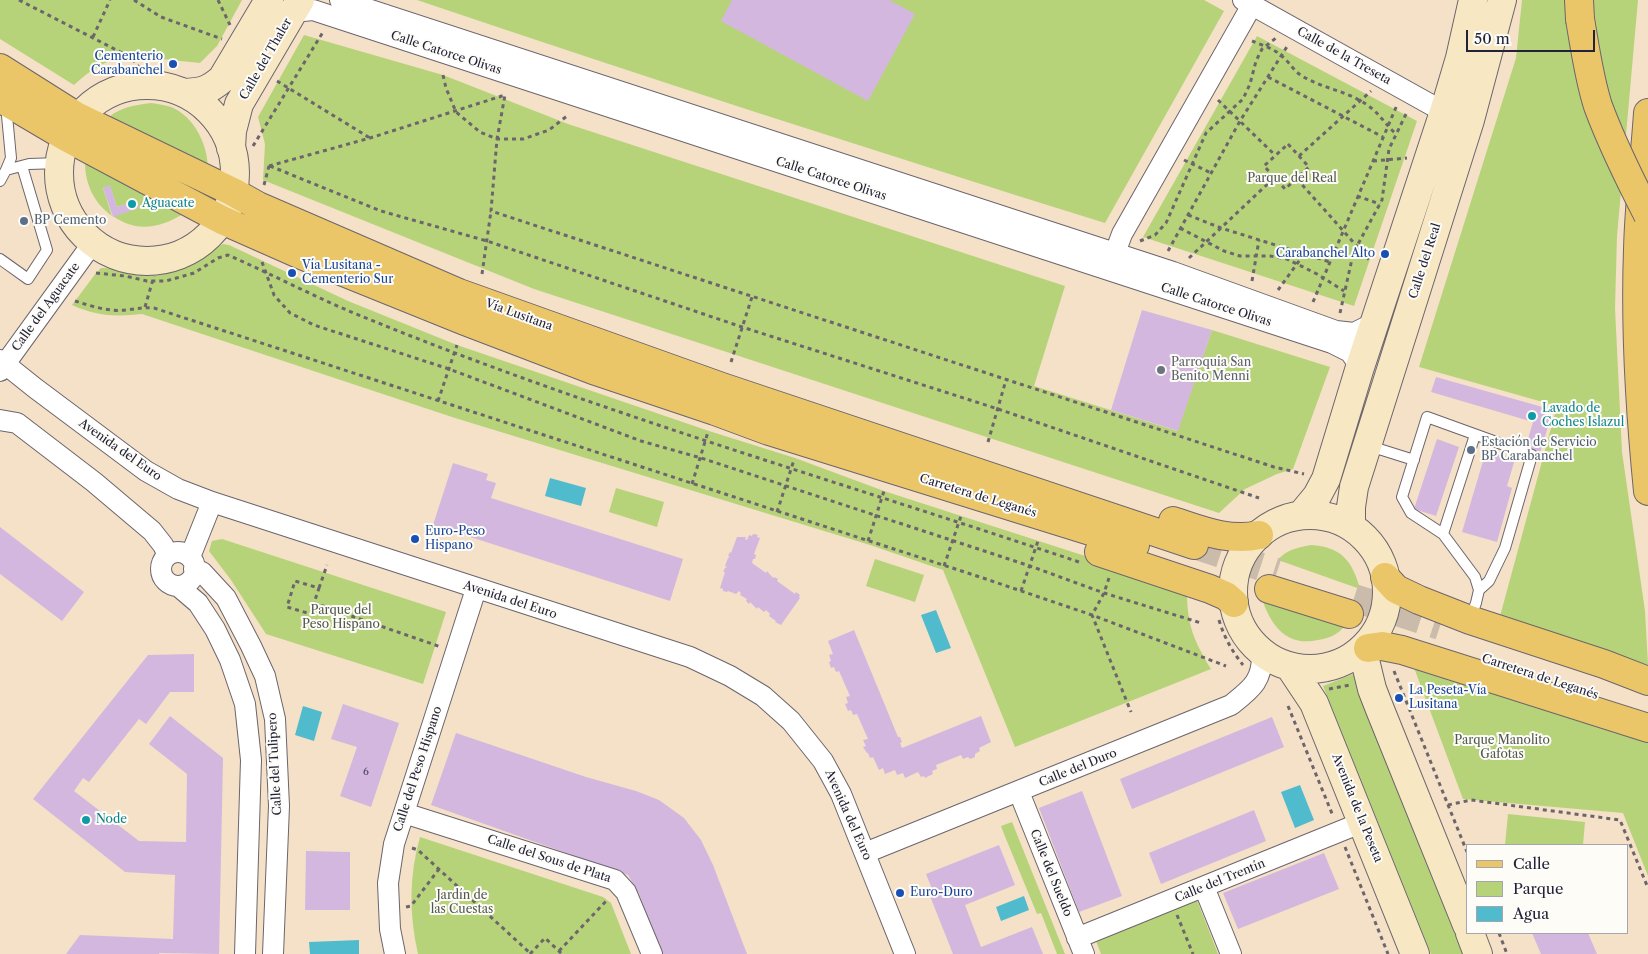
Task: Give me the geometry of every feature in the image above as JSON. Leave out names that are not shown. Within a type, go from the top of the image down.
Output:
[{"type":"main road","points":[[1580,10],[1589,70],[1598,105],[1614,144],[1648,215]]},
{"type":"main road","points":[[0,68],[71,126]]},
{"type":"main road","points":[[3,99],[71,126]]},
{"type":"main road","points":[[1648,113],[1638,249],[1638,334],[1642,430],[1648,490]]},
{"type":"main road","name":"Vía Lusitana","points":[[71,126],[233,192],[258,206],[459,293],[722,387],[814,417]]},
{"type":"main road","name":"Vía Lusitana","points":[[71,126],[222,220],[345,274],[593,370],[770,431]]},
{"type":"main road","points":[[814,417],[833,416],[876,424],[1226,537],[1259,535]]},
{"type":"main road","name":"Carretera de Leganés","points":[[770,431],[1190,553],[814,417]]},
{"type":"main road","points":[[770,431],[798,450],[896,486],[1210,589],[1226,596],[1226,610]]},
{"type":"main road","points":[[1385,577],[1396,589],[1419,600],[1470,620],[1604,664],[1648,681]]},
{"type":"main road","points":[[1273,581],[1351,606]]},
{"type":"main road","name":"Carretera de Leganés","points":[[1648,692],[1436,634],[1648,715]]},
{"type":"main road","points":[[1365,650],[1382,646],[1402,650],[1648,728]]},
{"type":"street","points":[[184,93],[211,89],[222,79],[269,0]]},
{"type":"street","name":"Calle Catorce Olivas","points":[[340,0],[1173,272],[1336,331],[1354,333],[1376,322]]},
{"type":"street","points":[[1303,513],[1317,496],[1326,479],[1360,366],[1444,112],[1460,58],[1473,0]]},
{"type":"street","name":"Calle del Real","points":[[1351,522],[1354,487],[1470,120],[1502,0]]},
{"type":"street","points":[[1114,253],[1122,234],[1248,3]]},
{"type":"street","name":"Calle de la Treseta","points":[[1248,3],[1444,112]]},
{"type":"street","name":"Calle Catorce Olivas","points":[[296,6],[1332,343],[1350,352],[1360,366]]},
{"type":"street","name":"Calle del Thaler","points":[[242,148],[232,131],[239,104],[296,6]]},
{"type":"street","points":[[152,84],[184,93],[203,103],[215,114],[242,148],[234,170],[233,192],[222,220],[194,248],[168,259],[140,262],[114,256],[92,244],[71,221],[60,192],[60,163],[71,126],[96,100],[125,87],[152,84]]},
{"type":"street","name":"Calle del Aguacate","points":[[1,365],[92,244]]},
{"type":"street","name":"Avenida del Euro","points":[[1,365],[146,471],[178,489],[212,502],[476,589],[690,657],[730,676],[763,696],[791,721],[823,760],[841,794],[905,954]]},
{"type":"street","points":[[0,420],[17,423],[94,482],[152,531],[168,555]]},
{"type":"street","points":[[192,563],[184,553],[178,552],[168,555],[162,562],[162,575],[166,581],[178,586],[190,581],[192,563],[212,502]]},
{"type":"street","points":[[1303,513],[1327,514],[1351,522],[1366,537],[1374,549],[1385,577],[1382,616],[1365,650],[1339,666],[1321,670],[1305,670],[1276,662],[1254,661],[1242,631],[1226,610],[1238,567],[1247,549],[1259,535],[1295,515],[1303,513]]},
{"type":"street","name":"Calle del Tulipero","points":[[192,563],[226,598],[265,676],[274,720],[279,806],[273,954]]},
{"type":"street","name":"Calle del Tulipero","points":[[178,586],[198,604],[214,629],[230,660],[244,704],[251,760],[245,954]]},
{"type":"street","name":"Calle del Peso Hispano","points":[[395,954],[390,929],[388,883],[394,844],[476,589]]},
{"type":"street","points":[[1365,650],[1372,689],[1466,923]]},
{"type":"street","name":"Calle del Duro","points":[[865,853],[1231,705],[1248,692],[1259,678],[1262,664],[1254,661]]},
{"type":"street","name":"Avenida de la Peseta","points":[[1290,667],[1314,703],[1415,954]]},
{"type":"street","name":"Calle del Sueldo","points":[[1019,792],[1081,946]]},
{"type":"street","name":"Calle del Sous de Plata","points":[[404,813],[615,880],[626,892],[652,954]]},
{"type":"street","name":"Calle del Trentín","points":[[1081,946],[1204,887],[1363,822]]},
{"type":"street","points":[[1204,887],[1231,954]]},
{"type":"street","points":[[1470,934],[1478,954]]},
{"type":"lane","points":[[0,181],[11,158],[3,99]]},
{"type":"lane","points":[[6,170],[29,164],[60,163]]},
{"type":"lane","points":[[0,259],[28,279],[46,250],[22,166]]},
{"type":"lane","points":[[1470,620],[1479,590],[1475,577],[1443,534],[1411,512],[1402,497],[1427,417],[1532,455],[1505,548],[1489,581],[1479,590]]},
{"type":"lane","points":[[1443,534],[1475,434]]},
{"type":"lane","points":[[1366,447],[1414,460]]},
{"type":"path","points":[[19,0],[132,58],[152,84]]},
{"type":"path","points":[[93,38],[110,0]]},
{"type":"path","points":[[134,0],[161,17],[226,40]]},
{"type":"path","points":[[218,0],[232,30]]},
{"type":"path","points":[[242,148],[290,89],[324,30]]},
{"type":"path","points":[[1140,241],[1155,235],[1166,223],[1206,133],[1243,99],[1250,84],[1256,61],[1265,46],[1280,36]]},
{"type":"path","points":[[1252,41],[1282,55],[1296,72],[1313,82],[1342,92],[1375,110],[1396,134]]},
{"type":"path","points":[[1168,252],[1240,121],[1290,42]]},
{"type":"path","points":[[443,75],[456,112],[480,132],[497,139],[524,139],[549,130],[567,116]]},
{"type":"path","points":[[271,77],[370,138]]},
{"type":"path","points":[[1268,77],[1383,137]]},
{"type":"path","points":[[1299,156],[1373,88]]},
{"type":"path","points":[[269,166],[370,138],[505,95],[497,139],[491,211],[482,274]]},
{"type":"path","points":[[1217,99],[1276,155]]},
{"type":"path","points":[[1313,302],[1398,100]]},
{"type":"path","points":[[1340,313],[1352,259],[1382,200],[1390,148],[1410,106]]},
{"type":"path","points":[[1288,144],[1299,156],[1309,167],[1285,189],[1264,166],[1288,144]]},
{"type":"path","points":[[1182,158],[1211,173]]},
{"type":"path","points":[[1372,161],[1409,158]]},
{"type":"path","points":[[262,190],[269,166]]},
{"type":"path","points":[[269,166],[381,211],[487,241],[1259,498]]},
{"type":"path","points":[[1188,258],[1274,178]]},
{"type":"path","points":[[1297,179],[1375,266]]},
{"type":"path","points":[[1357,196],[1380,204]]},
{"type":"path","points":[[491,211],[1274,467],[1309,475]]},
{"type":"path","points":[[1188,215],[1222,228],[1330,262]]},
{"type":"path","points":[[1180,228],[1224,251],[1240,256],[1270,256],[1287,259],[1318,274],[1344,291]]},
{"type":"path","points":[[1252,281],[1259,240]]},
{"type":"path","points":[[1278,290],[1304,254]]},
{"type":"path","points":[[96,273],[125,276],[152,282],[166,281],[194,273],[218,258],[228,255],[354,313],[454,352],[618,411],[1087,564]]},
{"type":"path","points":[[262,260],[274,295],[290,313],[314,325],[449,369],[641,441],[701,458],[1030,566],[1104,593],[1201,623]]},
{"type":"path","points":[[144,307],[154,276]]},
{"type":"path","points":[[731,362],[752,297]]},
{"type":"path","points":[[75,301],[106,309],[154,308],[1021,591],[1092,615],[1226,666]]},
{"type":"path","points":[[438,401],[457,345]]},
{"type":"path","points":[[988,442],[1006,380]]},
{"type":"path","points":[[692,484],[709,431]]},
{"type":"path","points":[[777,512],[795,458]]},
{"type":"path","points":[[868,541],[884,491]]},
{"type":"path","points":[[944,566],[961,516]]},
{"type":"path","points":[[1021,591],[1038,541]]},
{"type":"path","points":[[319,588],[295,580],[286,607],[310,614],[327,565]]},
{"type":"path","points":[[1092,615],[1104,593],[1110,572]]},
{"type":"path","points":[[314,604],[441,647]]},
{"type":"path","points":[[1226,610],[1223,633],[1235,655],[1254,661]]},
{"type":"path","points":[[1092,615],[1131,712]]},
{"type":"path","points":[[1389,672],[1393,669],[1466,850]]},
{"type":"path","points":[[1323,690],[1357,683]]},
{"type":"path","name":"Avenida de la Peseta","points":[[1288,705],[1333,816]]},
{"type":"path","points":[[1448,805],[1471,800],[1620,820],[1648,888]]},
{"type":"path","points":[[1344,844],[1388,954]]},
{"type":"path","points":[[406,847],[418,850],[530,953],[545,938],[560,952],[611,895]]},
{"type":"path","points":[[403,908],[411,906],[439,869]]},
{"type":"path","points":[[1176,914],[1193,954]]},
{"type":"path","points":[[1499,934],[1507,954]]},
{"type":"green space","points":[[0,0],[242,0],[217,46],[200,63],[155,58],[120,59],[100,65],[74,85],[0,39]]},
{"type":"green space","points":[[417,0],[1204,0],[1224,11],[1105,223],[932,169]]},
{"type":"green space","points":[[1522,0],[1638,0],[1617,236],[1615,308],[1622,452],[1645,611],[1648,665],[1499,620],[1557,406],[1419,367],[1516,58]]},
{"type":"green space","points":[[304,35],[443,75],[568,124],[1065,286],[1034,386],[1177,431],[1212,330],[1330,367],[1293,469],[1277,474],[1245,489],[1219,513],[534,289],[263,180],[265,144],[258,117]]},
{"type":"green space","name":"Parque del Real","points":[[1257,36],[1417,121],[1354,306],[1143,237]]},
{"type":"green space","points":[[151,103],[171,107],[187,118],[193,125],[206,151],[208,170],[109,117],[123,109]]},
{"type":"green space","points":[[85,162],[183,214],[166,223],[148,227],[131,225],[113,216],[138,208],[137,201],[117,207],[110,186],[103,188],[112,216],[100,205],[92,192],[85,170]]},
{"type":"green space","points":[[223,244],[229,245],[348,301],[457,345],[709,431],[795,458],[884,491],[1113,565],[1187,592],[1190,623],[1200,650],[1211,669],[1015,747],[943,570],[870,545],[455,418],[142,314],[106,315],[72,305],[101,268],[154,276],[172,272],[190,264]]},
{"type":"green space","points":[[616,488],[664,502],[657,527],[609,512]]},
{"type":"green space","name":"Parque del Peso Hispano","points":[[222,539],[446,612],[423,684],[266,634],[231,580],[209,551],[212,541]]},
{"type":"green space","points":[[1311,545],[1330,549],[1344,557],[1353,570],[1360,589],[1278,560],[1289,551]]},
{"type":"green space","points":[[875,559],[924,575],[915,602],[866,586]]},
{"type":"green space","points":[[1262,599],[1345,626],[1336,634],[1326,638],[1307,641],[1297,640],[1289,637],[1276,626],[1270,618]]},
{"type":"green space","name":"Parque Manolito Gafotas","points":[[1413,665],[1648,733],[1648,876],[1623,813],[1463,799]]},
{"type":"green space","points":[[1356,673],[1469,954],[1431,954],[1323,686]]},
{"type":"green space","points":[[1508,814],[1585,822],[1583,844],[1505,844]]},
{"type":"green space","points":[[1012,822],[1065,954],[1057,954],[1041,913],[1037,914],[1004,834],[1001,826]]},
{"type":"green space","name":"Jardín de las Cuestas","points":[[420,837],[603,897],[611,903],[631,954],[418,954],[413,924],[412,881]]},
{"type":"green space","points":[[1197,900],[1218,954],[1101,954],[1096,941]]},
{"type":"water","points":[[550,478],[586,488],[581,506],[545,496]]},
{"type":"water","points":[[936,610],[951,648],[936,653],[921,615]]},
{"type":"water","points":[[303,706],[322,712],[314,741],[295,735]]},
{"type":"water","points":[[1300,785],[1314,820],[1295,828],[1281,792]]},
{"type":"water","points":[[1024,896],[1029,910],[1001,921],[996,907]]},
{"type":"water","points":[[359,940],[359,954],[310,954],[309,942]]},
{"type":"building","points":[[732,0],[889,0],[915,14],[868,101],[721,21]]},
{"type":"building","name":"Aguacate","points":[[110,185],[117,207],[137,201],[139,208],[113,217],[103,188]]},
{"type":"building","name":"Parroquia San Benito Menni","points":[[1142,310],[1212,330],[1178,431],[1111,410]]},
{"type":"building","name":"Lavado de Coches Islazul","points":[[1436,377],[1553,410],[1540,453],[1525,449],[1533,422],[1431,392]]},
{"type":"building","points":[[1437,439],[1459,447],[1436,516],[1414,509]]},
{"type":"building","points":[[1486,451],[1515,459],[1507,486],[1512,488],[1497,542],[1462,532]]},
{"type":"building","points":[[453,463],[488,474],[486,480],[496,483],[491,498],[683,559],[670,601],[433,525]]},
{"type":"building","points":[[0,527],[84,592],[62,621],[0,574]]},
{"type":"building","points":[[753,534],[758,535],[757,537],[760,538],[754,554],[756,555],[755,559],[753,559],[752,563],[766,573],[767,571],[773,578],[778,579],[777,581],[795,594],[796,592],[800,595],[800,598],[781,625],[769,616],[770,614],[766,610],[764,612],[758,607],[757,609],[750,602],[749,604],[746,601],[747,599],[740,595],[739,591],[736,594],[723,591],[720,588],[725,572],[723,572],[727,567],[725,566],[730,557],[728,556],[737,537],[746,537],[745,539],[747,540],[749,535],[752,536]]},
{"type":"building","points":[[854,630],[898,737],[900,737],[902,748],[981,716],[991,742],[979,748],[980,751],[975,754],[975,757],[963,759],[961,755],[936,765],[937,769],[932,771],[933,774],[925,778],[924,776],[921,777],[918,772],[905,778],[903,773],[897,775],[895,770],[885,774],[883,768],[879,770],[873,757],[870,758],[863,747],[866,746],[863,740],[868,739],[857,714],[853,715],[851,710],[848,711],[845,704],[848,703],[846,697],[850,696],[839,671],[836,672],[834,667],[831,668],[829,662],[831,661],[829,655],[833,654],[828,641]]},
{"type":"building","name":"Node","points":[[194,654],[194,692],[170,692],[146,724],[139,719],[89,782],[83,778],[74,791],[139,841],[186,842],[187,774],[149,744],[170,716],[223,758],[219,954],[66,954],[80,935],[173,939],[175,875],[125,872],[33,799],[148,655]]},
{"type":"building","points":[[343,704],[399,723],[371,807],[340,796],[357,747],[331,739]]},
{"type":"building","points":[[1272,717],[1284,747],[1132,809],[1120,779]]},
{"type":"building","points":[[456,733],[586,777],[636,791],[659,800],[684,818],[701,840],[713,865],[747,954],[661,954],[639,894],[628,875],[431,805]]},
{"type":"building","points":[[1082,791],[1122,896],[1079,912],[1039,808]]},
{"type":"building","points":[[1254,810],[1266,841],[1161,884],[1149,853]]},
{"type":"building","points":[[999,845],[1015,885],[965,905],[981,947],[1032,927],[1043,954],[953,954],[928,891],[932,889],[926,874]]},
{"type":"building","points":[[306,851],[350,852],[350,910],[305,910]]},
{"type":"building","points":[[1324,853],[1339,889],[1238,929],[1223,893]]},
{"type":"building","points":[[1532,934],[1588,934],[1597,954],[1541,954]]},
{"type":"tunnel","points":[[1194,545],[1277,572]]},
{"type":"tunnel","points":[[1354,598],[1440,626]]},
{"type":"place","name":"Cementerio Carabanchel","points":[[173,64]]},
{"type":"place","name":"Aguacate","points":[[132,204]]},
{"type":"place","name":"BP Cemento","points":[[24,221]]},
{"type":"place","name":"Carabanchel Alto","points":[[1385,254]]},
{"type":"place","name":"Vía Lusitana - Cementerio Sur","points":[[292,273]]},
{"type":"place","name":"Parroquia San Benito Menni","points":[[1161,370]]},
{"type":"place","name":"Lavado de Coches Islazul","points":[[1532,416]]},
{"type":"place","name":"Estación de Servicio BP Carabanchel","points":[[1471,450]]},
{"type":"place","name":"Euro-Peso Hispano","points":[[415,539]]},
{"type":"place","name":"La Peseta-Vía Lusitana","points":[[1399,698]]},
{"type":"place","name":"Node","points":[[86,820]]},
{"type":"place","name":"Euro-Duro","points":[[900,893]]}]
